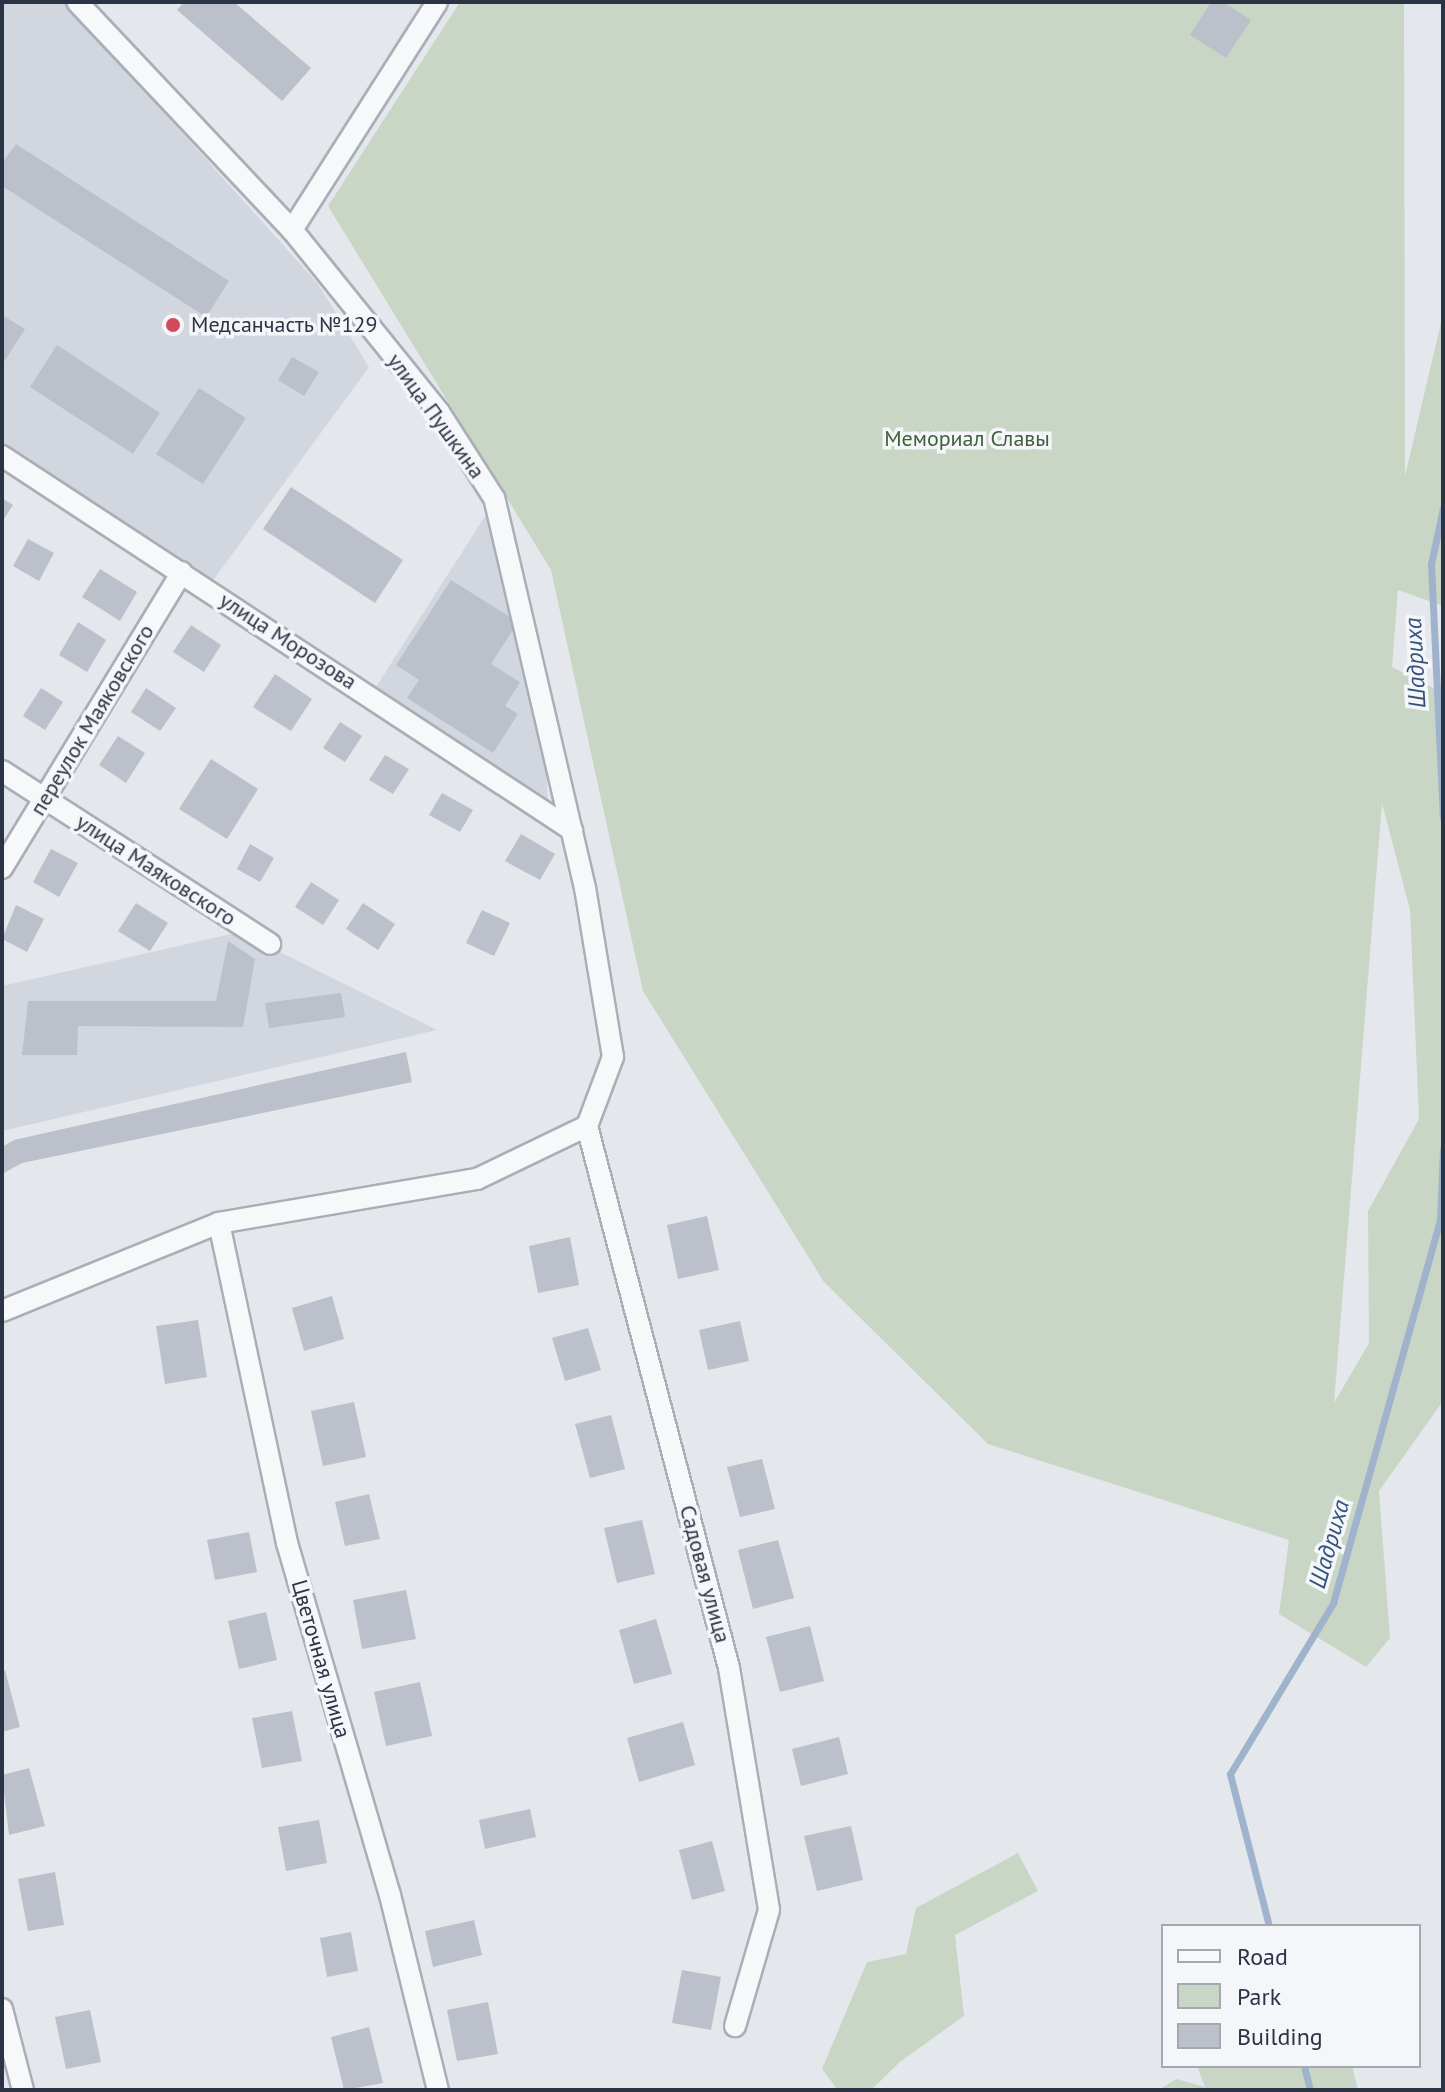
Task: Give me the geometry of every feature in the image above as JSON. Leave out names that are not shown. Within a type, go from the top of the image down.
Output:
[{"type":"street","name":"улица Пушкина","points":[[77,2],[292,230],[439,412],[494,498],[585,888],[613,1057],[587,1126]]},
{"type":"street","points":[[292,230],[437,2]]},
{"type":"street","name":"улица Морозова","points":[[2,456],[572,830]]},
{"type":"street","name":"переулок Маяковского","points":[[2,868],[182,572]]},
{"type":"street","name":"улица Маяковского","points":[[2,771],[270,944]]},
{"type":"street","points":[[2,1311],[219,1223],[477,1179],[587,1126]]},
{"type":"street","name":"Садовая улица","points":[[587,1126],[729,1668],[769,1910],[735,2026]]},
{"type":"street","name":"Цветочная улица","points":[[219,1223],[287,1543],[390,1895],[438,2090]]},
{"type":"street","points":[[2,2009],[23,2090]]},
{"type":"shaded area","name":"Медсанчасть №129","points":[[2,2],[65,2],[318,284],[369,367],[211,583],[2,455]]},
{"type":"shaded area","points":[[489,510],[543,724],[548,803],[376,687]]},
{"type":"shaded area","points":[[240,932],[437,1030],[2,1131],[2,986]]},
{"type":"green space","name":"Мемориал Славы","points":[[460,2],[1404,2],[1405,476],[1443,314],[1443,606],[1398,590],[1392,667],[1443,693],[1443,1401],[1379,1491],[1390,1638],[1366,1667],[1279,1614],[1289,1540],[988,1444],[824,1282],[643,991],[551,570],[328,206]],"holes":[[[1382,803],[1410,910],[1419,1119],[1368,1211],[1369,1343],[1334,1403]]]},
{"type":"green space","points":[[1018,1853],[1038,1891],[955,1935],[964,2016],[901,2061],[871,2090],[838,2090],[822,2069],[867,1962],[906,1954],[916,1908]]},
{"type":"green space","points":[[1198,2068],[1352,2068],[1358,2090],[1159,2090],[1176,2079],[1205,2087]]},
{"type":"building","points":[[184,2],[234,2],[311,68],[282,101],[177,10]]},
{"type":"building","points":[[1211,2],[1223,2],[1251,20],[1226,58],[1190,35]]},
{"type":"building","points":[[16,144],[229,281],[206,317],[2,186],[2,163]]},
{"type":"building","points":[[2,315],[25,329],[2,365]]},
{"type":"building","points":[[57,345],[160,413],[133,454],[30,387]]},
{"type":"building","points":[[292,357],[319,372],[304,396],[278,380]]},
{"type":"building","points":[[199,388],[246,418],[203,484],[156,454]]},
{"type":"building","points":[[291,487],[403,560],[375,603],[263,529]]},
{"type":"building","points":[[2,498],[13,505],[2,522]]},
{"type":"building","points":[[28,539],[54,553],[39,581],[13,566]]},
{"type":"building","points":[[100,569],[137,592],[120,621],[82,597]]},
{"type":"building","points":[[451,580],[518,622],[491,664],[520,682],[505,706],[518,714],[493,753],[407,698],[419,680],[396,665]]},
{"type":"building","points":[[78,622],[106,640],[87,672],[59,655]]},
{"type":"building","points":[[191,625],[221,645],[204,672],[173,652]]},
{"type":"building","points":[[275,674],[312,699],[291,731],[253,707]]},
{"type":"building","points":[[41,688],[63,702],[45,730],[23,716]]},
{"type":"building","points":[[146,688],[176,708],[160,731],[131,712]]},
{"type":"building","points":[[340,722],[362,736],[345,762],[323,748]]},
{"type":"building","points":[[118,736],[145,753],[126,783],[99,765]]},
{"type":"building","points":[[385,755],[409,769],[393,794],[369,780]]},
{"type":"building","points":[[211,759],[258,789],[227,839],[179,809]]},
{"type":"building","points":[[442,793],[473,810],[460,832],[429,815]]},
{"type":"building","points":[[521,834],[555,854],[540,880],[505,861]]},
{"type":"building","points":[[250,844],[274,858],[260,882],[237,869]]},
{"type":"building","points":[[51,849],[78,863],[59,897],[33,882]]},
{"type":"building","points":[[311,882],[339,900],[323,925],[295,907]]},
{"type":"building","points":[[136,903],[168,923],[150,951],[118,931]]},
{"type":"building","points":[[363,903],[395,924],[378,950],[346,929]]},
{"type":"building","points":[[16,905],[44,919],[27,952],[2,939]]},
{"type":"building","points":[[482,910],[510,923],[494,956],[466,943]]},
{"type":"building","points":[[228,941],[255,959],[243,1027],[78,1026],[77,1055],[22,1055],[28,1001],[216,1001]]},
{"type":"building","points":[[341,993],[345,1017],[269,1028],[265,1003]]},
{"type":"building","points":[[406,1052],[412,1082],[22,1163],[2,1174],[2,1147],[14,1140]]},
{"type":"building","points":[[707,1216],[719,1270],[678,1279],[667,1225]]},
{"type":"building","points":[[570,1237],[579,1285],[538,1293],[529,1246]]},
{"type":"building","points":[[332,1296],[344,1339],[304,1351],[292,1308]]},
{"type":"building","points":[[198,1320],[207,1377],[165,1384],[156,1326]]},
{"type":"building","points":[[740,1321],[749,1361],[708,1370],[699,1330]]},
{"type":"building","points":[[588,1328],[601,1370],[565,1381],[552,1338]]},
{"type":"building","points":[[354,1402],[366,1457],[323,1466],[311,1411]]},
{"type":"building","points":[[611,1415],[625,1469],[590,1478],[575,1424]]},
{"type":"building","points":[[762,1459],[775,1509],[740,1517],[727,1467]]},
{"type":"building","points":[[369,1494],[380,1539],[345,1546],[335,1502]]},
{"type":"building","points":[[642,1520],[655,1574],[617,1583],[604,1528]]},
{"type":"building","points":[[249,1532],[257,1572],[215,1580],[207,1540]]},
{"type":"building","points":[[778,1540],[794,1598],[753,1609],[738,1550]]},
{"type":"building","points":[[406,1590],[416,1639],[362,1649],[353,1600]]},
{"type":"building","points":[[266,1612],[277,1660],[239,1669],[228,1621]]},
{"type":"building","points":[[656,1619],[672,1674],[634,1684],[619,1630]]},
{"type":"building","points":[[810,1626],[824,1681],[780,1692],[766,1637]]},
{"type":"building","points":[[5,1670],[20,1727],[2,1732],[2,1671]]},
{"type":"building","points":[[420,1682],[432,1736],[386,1746],[374,1692]]},
{"type":"building","points":[[292,1711],[302,1761],[262,1768],[252,1718]]},
{"type":"building","points":[[683,1722],[695,1765],[639,1782],[627,1738]]},
{"type":"building","points":[[839,1737],[848,1774],[801,1786],[792,1749]]},
{"type":"building","points":[[29,1768],[45,1826],[9,1835],[2,1775]]},
{"type":"building","points":[[530,1809],[536,1837],[485,1849],[479,1820]]},
{"type":"building","points":[[319,1820],[327,1863],[286,1871],[278,1827]]},
{"type":"building","points":[[851,1826],[863,1880],[817,1891],[804,1836]]},
{"type":"building","points":[[712,1841],[725,1891],[692,1900],[679,1850]]},
{"type":"building","points":[[55,1872],[64,1925],[28,1931],[18,1879]]},
{"type":"building","points":[[474,1920],[482,1955],[433,1967],[425,1931]]},
{"type":"building","points":[[351,1932],[358,1971],[327,1977],[320,1938]]},
{"type":"building","points":[[682,1970],[721,1977],[711,2030],[672,2023]]},
{"type":"building","points":[[488,2002],[498,2054],[457,2061],[447,2010]]},
{"type":"building","points":[[90,2010],[101,2062],[66,2069],[55,2017]]},
{"type":"building","points":[[369,2027],[383,2083],[344,2090],[331,2037]]},
{"type":"waterway","name":"Шадриха","points":[[1443,508],[1431,564],[1443,817]]},
{"type":"waterway","name":"Шадриха","points":[[1268,1924],[1230,1774],[1333,1603],[1440,1221],[1443,1149]]},
{"type":"waterway","name":"Шадриха","points":[[1304,2068],[1310,2090]]},
{"type":"place","name":"Медсанчасть №129","points":[[173,325]]}]
